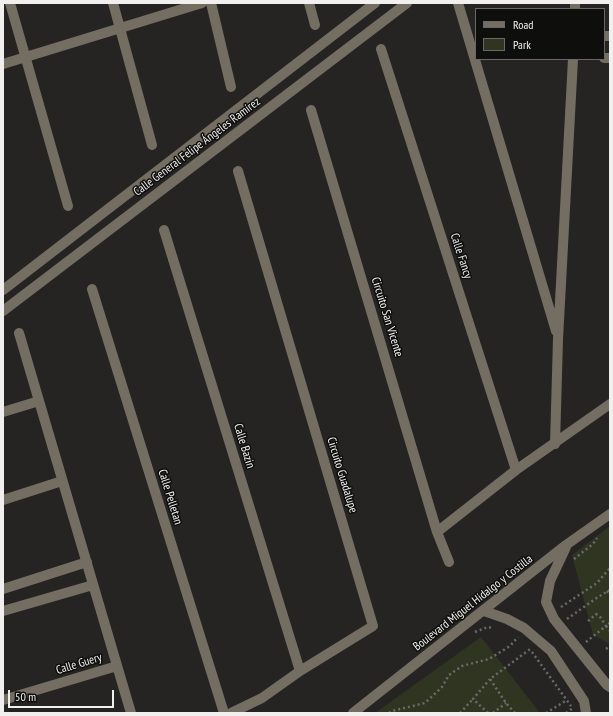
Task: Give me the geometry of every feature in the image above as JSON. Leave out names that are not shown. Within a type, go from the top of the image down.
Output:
[{"type":"street","points":[[10,3],[68,206]]},
{"type":"street","points":[[113,3],[152,145]]},
{"type":"street","points":[[3,64],[202,3]]},
{"type":"street","points":[[211,3],[231,87]]},
{"type":"street","points":[[309,3],[315,25]]},
{"type":"street","name":"Calle General Felipe Ángeles Ramírez","points":[[3,290],[375,3]]},
{"type":"street","name":"Calle General Felipe Ángeles Ramírez","points":[[3,311],[407,3]]},
{"type":"street","points":[[458,3],[558,339]]},
{"type":"street","name":"Calle Fancy","points":[[381,49],[516,470]]},
{"type":"street","points":[[555,444],[558,339],[573,60]]},
{"type":"street","name":"Circuito San Vicente","points":[[311,110],[437,532],[449,562]]},
{"type":"street","name":"Circuito Guadalupe","points":[[231,713],[262,698],[300,671],[373,626],[238,171]]},
{"type":"street","name":"Calle Bazin","points":[[164,230],[300,671]]},
{"type":"street","name":"Calle Pelletan","points":[[92,289],[224,713]]},
{"type":"street","points":[[19,333],[130,713]]},
{"type":"street","points":[[3,412],[39,401]]},
{"type":"street","points":[[437,532],[516,470],[610,404]]},
{"type":"street","points":[[3,500],[62,480]]},
{"type":"street","name":"Boulevard Miguel Hidalgo y Costilla","points":[[354,713],[566,546],[608,516]]},
{"type":"street","points":[[566,546],[550,581],[546,602],[554,619],[610,687]]},
{"type":"street","points":[[3,589],[87,562]]},
{"type":"street","points":[[3,611],[93,585]]},
{"type":"street","points":[[484,611],[507,619],[522,633],[551,651],[584,702],[586,713]]},
{"type":"street","name":"Calle Guery","points":[[3,700],[117,666]]},
{"type":"path","points":[[569,563],[593,544],[601,533],[608,516]]},
{"type":"path","points":[[571,625],[558,608],[597,583],[610,568]]},
{"type":"path","points":[[567,619],[609,590],[610,594]]},
{"type":"path","points":[[586,623],[596,614],[601,618],[610,631]]},
{"type":"path","points":[[585,643],[610,624]]},
{"type":"path","points":[[469,635],[488,627],[495,628]]},
{"type":"path","points":[[513,634],[522,633]]},
{"type":"path","points":[[522,633],[522,641]]},
{"type":"path","points":[[389,713],[392,711],[425,704],[442,687],[449,675],[462,666],[489,659],[510,646],[522,633]]},
{"type":"path","points":[[580,637],[589,648]]},
{"type":"path","points":[[526,645],[573,708]]},
{"type":"path","points":[[606,649],[610,646]]},
{"type":"path","points":[[460,713],[490,679],[530,649]]},
{"type":"path","points":[[490,679],[506,703],[515,713]]},
{"type":"path","points":[[473,699],[488,713]]},
{"type":"path","points":[[546,713],[567,700]]},
{"type":"path","points":[[493,713],[506,703]]},
{"type":"green space","points":[[610,526],[610,644],[593,635],[572,555]]},
{"type":"green space","points":[[481,637],[540,713],[375,713]]}]
